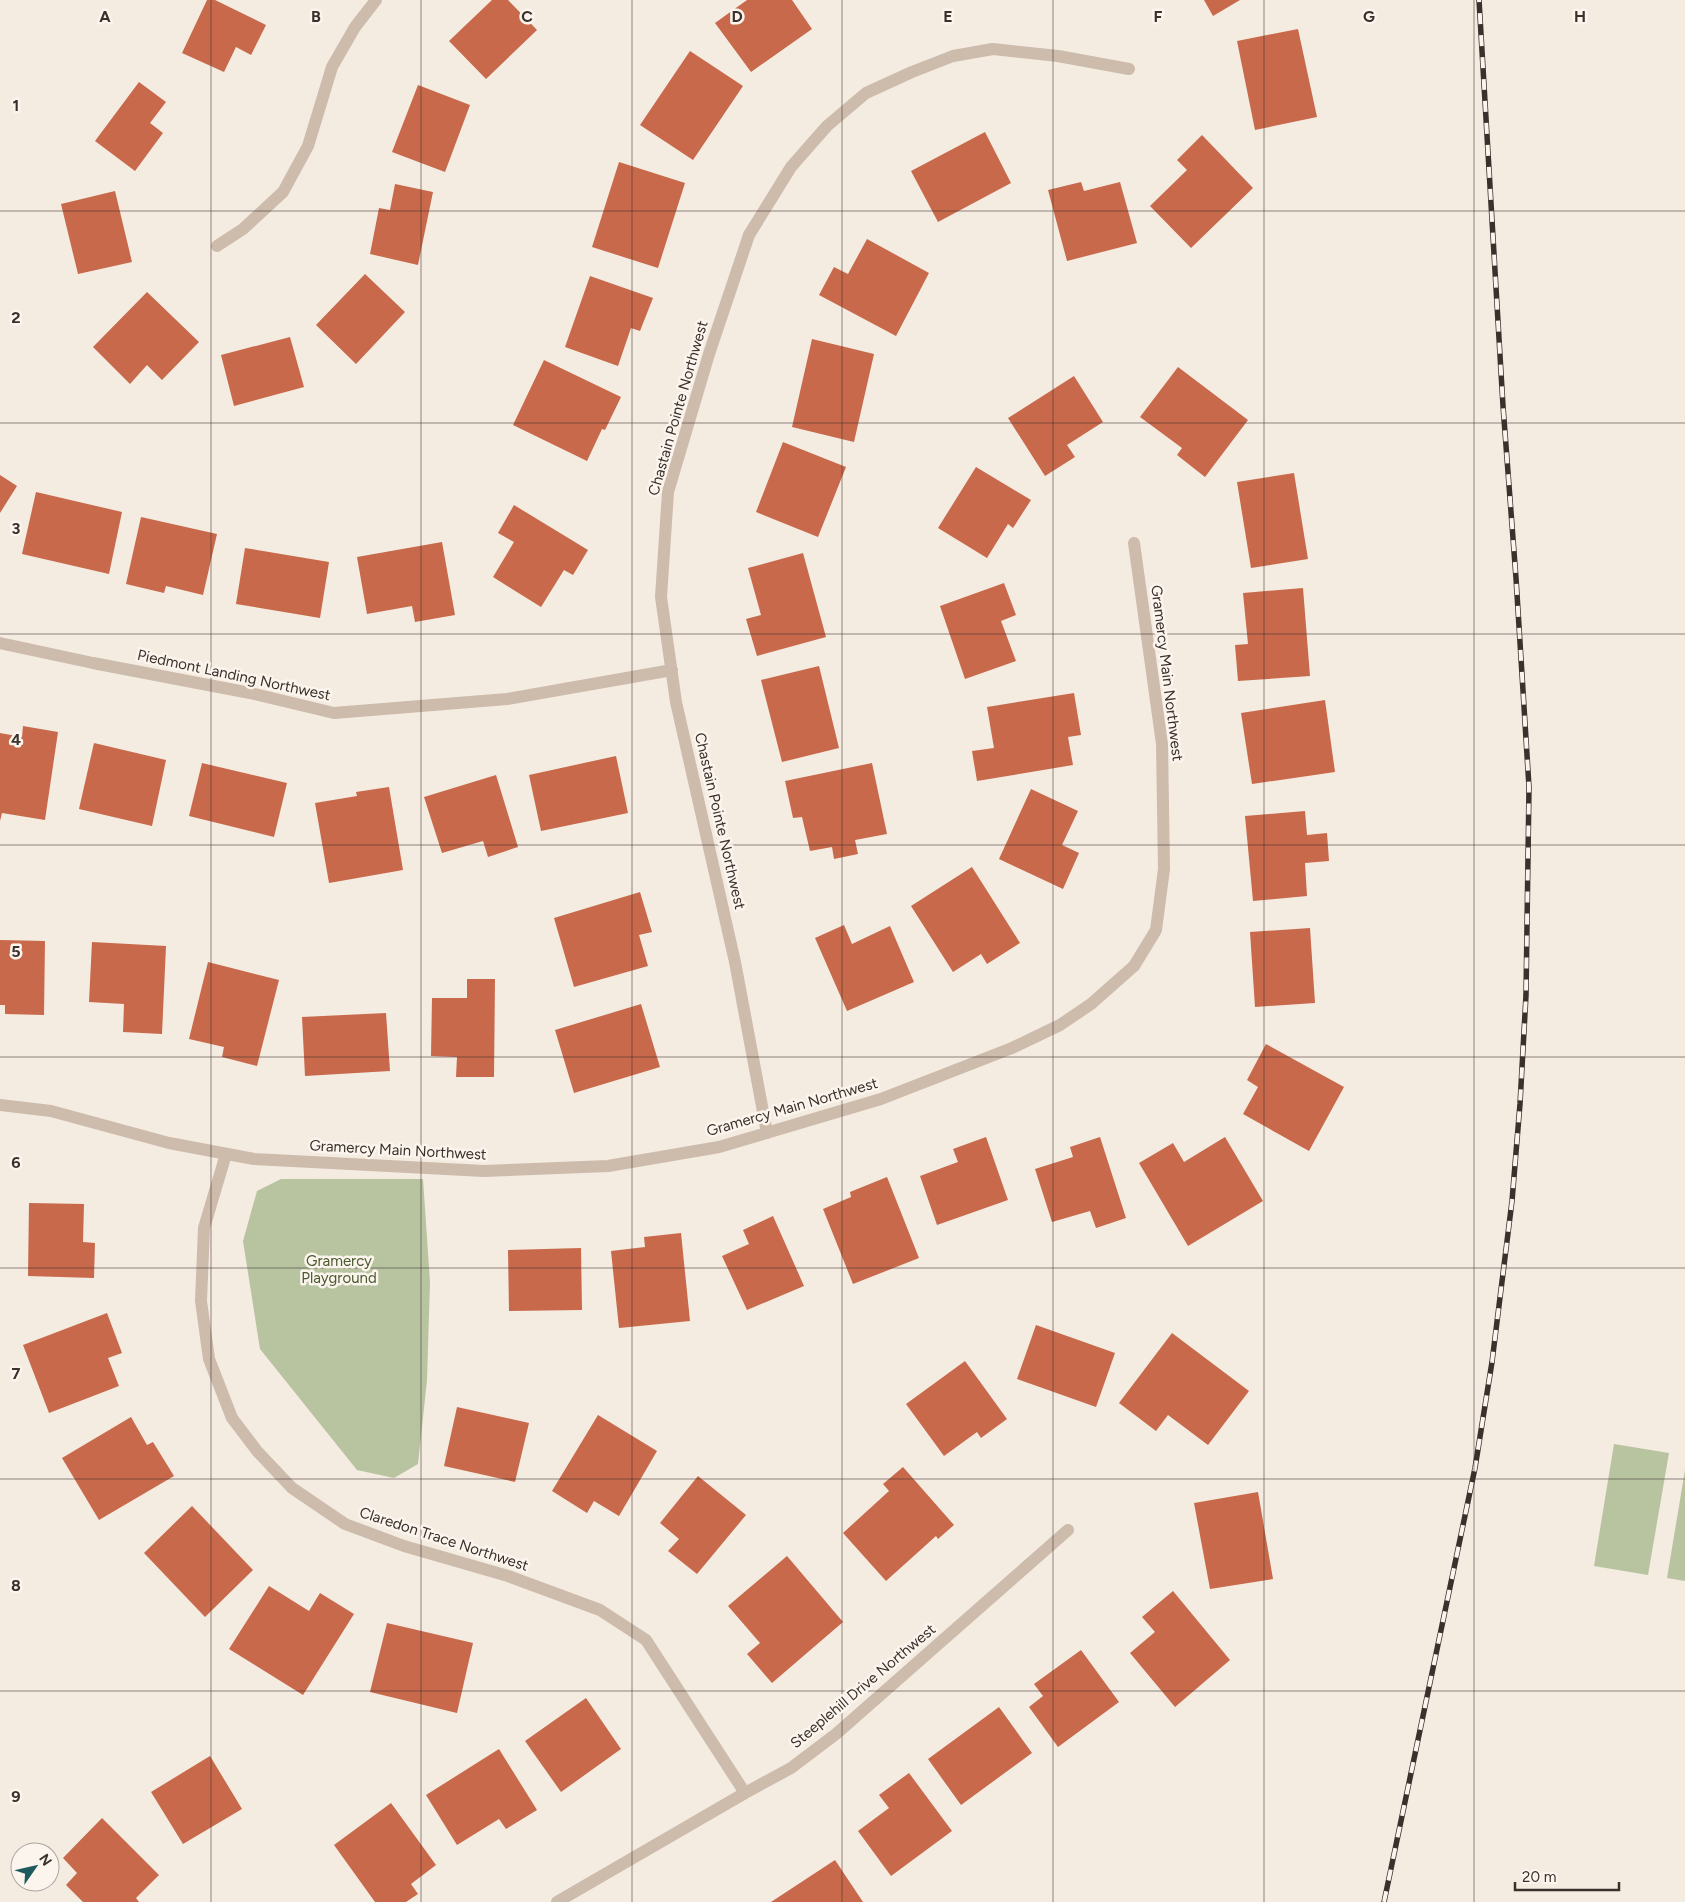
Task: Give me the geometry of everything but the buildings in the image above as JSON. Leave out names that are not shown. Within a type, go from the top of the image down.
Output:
[{"type":"street","points":[[217,246],[243,229],[283,192],[308,146],[332,68],[355,27],[376,0]]},
{"type":"street","name":"Chastain Pointe Northwest","points":[[767,1133],[735,962],[676,702],[661,597],[668,492],[709,354],[749,235],[791,168],[827,126],[866,93],[912,72],[953,56],[994,49],[1058,56],[1129,69]]},
{"type":"street","name":"Gramercy Main Northwest","points":[[0,1105],[51,1111],[169,1143],[254,1159],[494,1171],[608,1166],[719,1147],[881,1099],[1012,1048],[1060,1025],[1091,1004],[1134,966],[1156,930],[1164,869],[1162,744],[1134,543]]},
{"type":"street","name":"Piedmont Landing Northwest","points":[[0,643],[250,693],[334,713],[507,699],[672,670]]},
{"type":"street","name":"Claredon Trace Northwest","points":[[226,1154],[204,1228],[201,1301],[209,1359],[232,1418],[256,1451],[292,1488],[345,1524],[404,1546],[508,1576],[600,1610],[646,1640],[745,1793]]},
{"type":"street","name":"Steeplehill Drive Northwest","points":[[557,1902],[791,1768],[836,1734],[1068,1530]]},
{"type":"green space","name":"Gramercy Playground","points":[[281,1179],[423,1179],[430,1282],[427,1380],[418,1464],[394,1478],[357,1470],[260,1349],[243,1241],[257,1191]]},
{"type":"green space","points":[[1614,1444],[1669,1453],[1648,1575],[1594,1566]]},
{"type":"green space","points":[[1685,1470],[1685,1581],[1667,1578]]},
{"type":"railway","points":[[1384,1902],[1475,1468],[1492,1362],[1512,1201],[1526,995],[1529,787],[1503,406],[1479,0]]}]
